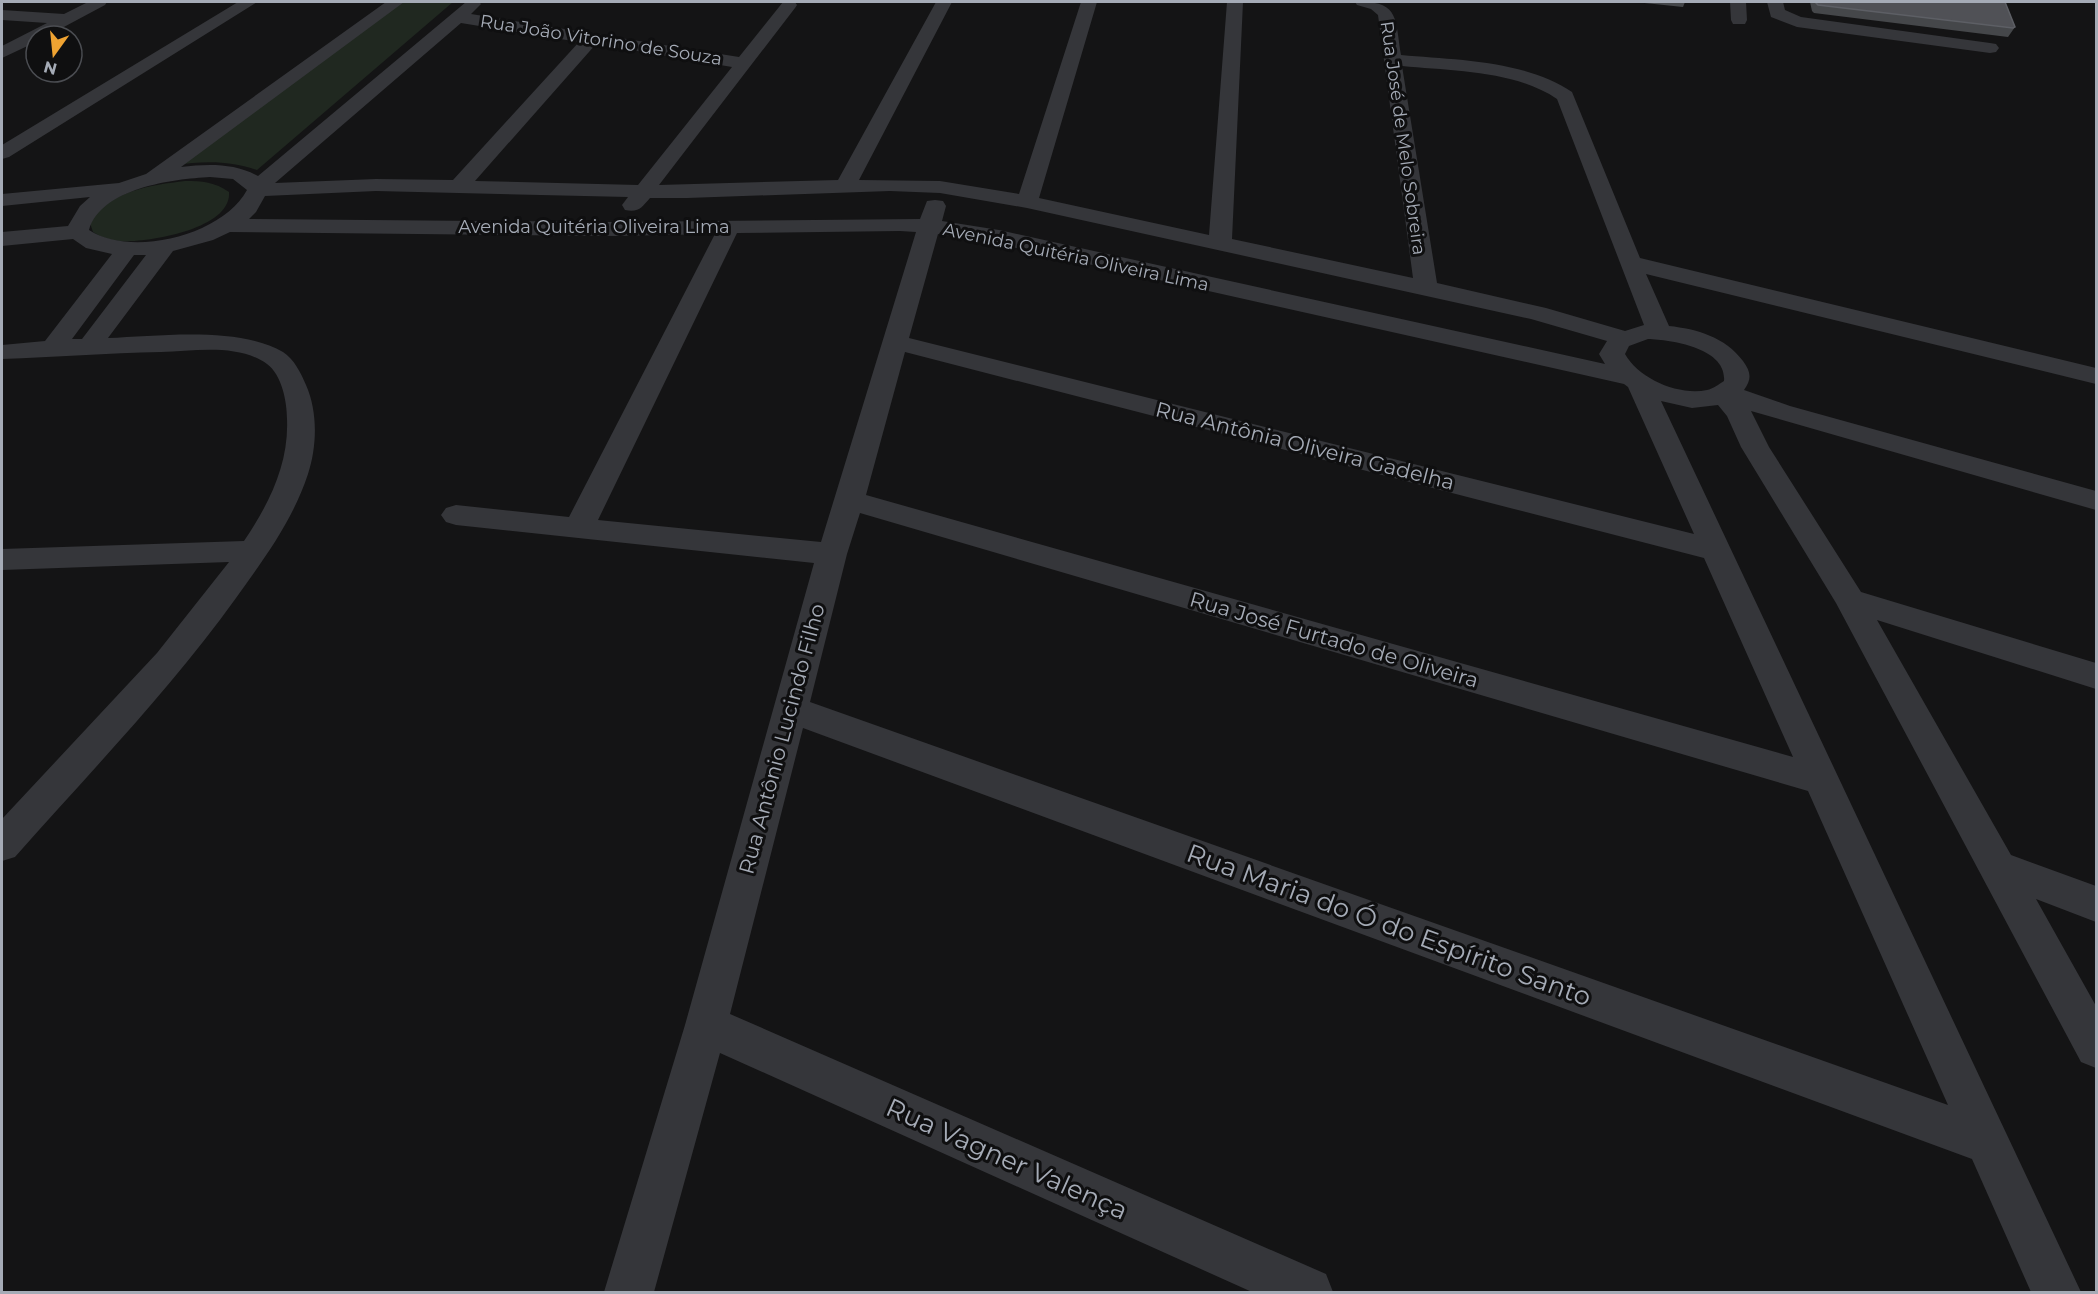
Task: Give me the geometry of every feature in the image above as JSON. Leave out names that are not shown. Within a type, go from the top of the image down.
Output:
[{"type":"street","points":[[2,39],[74,2]]},
{"type":"street","points":[[2,53],[99,2]]},
{"type":"street","points":[[2,153],[249,2]]},
{"type":"street","points":[[153,178],[396,2]]},
{"type":"street","points":[[258,189],[249,178],[232,173],[209,171],[153,178],[126,187],[88,209],[79,220],[77,231],[84,240],[99,246],[127,249],[165,246],[202,236],[227,225],[245,213],[256,201],[258,189],[476,2]]},
{"type":"street","points":[[615,229],[791,2]]},
{"type":"street","points":[[845,187],[944,2]]},
{"type":"street","points":[[1027,202],[1089,2]]},
{"type":"street","points":[[1220,245],[1235,2]]},
{"type":"street","name":"Rua José de Melo Sobreira","points":[[1363,2],[1383,9],[1393,60],[1425,288]]},
{"type":"street","points":[[1738,2],[1739,20]]},
{"type":"street","points":[[1775,2],[1777,13],[1797,22],[1990,48]]},
{"type":"street","points":[[2,15],[67,19]]},
{"type":"street","name":"Rua João Vitorino de Souza","points":[[458,17],[743,63]]},
{"type":"street","points":[[459,186],[592,38]]},
{"type":"street","points":[[1393,60],[1512,75],[1560,90],[1565,96],[1659,332]]},
{"type":"street","name":"Avenida Quitéria Oliveira Lima","points":[[258,189],[376,185],[644,191],[940,187],[1027,202],[1425,288],[1537,313],[1624,338]]},
{"type":"street","points":[[2,200],[126,187]]},
{"type":"street","name":"Rua Antônio Lucindo Filho","points":[[629,1293],[706,1025],[832,554],[850,500],[940,187]]},
{"type":"street","name":"Avenida Quitéria Oliveira Lima","points":[[227,225],[615,229],[880,224],[930,226],[1008,239],[1634,382],[1662,394],[1684,399],[1705,399],[1725,394]]},
{"type":"street","points":[[579,526],[729,228]]},
{"type":"street","points":[[2,239],[77,231]]},
{"type":"street","points":[[90,345],[165,246]]},
{"type":"street","points":[[53,348],[127,249]]},
{"type":"street","points":[[1630,263],[2097,376]]},
{"type":"street","points":[[1725,394],[1736,384],[1737,373],[1731,362],[1718,350],[1701,341],[1659,332],[1640,333],[1624,338],[1616,344],[1612,351],[1613,360],[1634,382],[1715,550],[2056,1293]]},
{"type":"street","name":"Rua Antônia Oliveira Gadelha","points":[[895,342],[1715,550]]},
{"type":"street","points":[[2,352],[90,345],[210,343],[250,348],[277,359],[292,380],[300,402],[301,435],[292,480],[255,551],[195,631],[108,731],[2,845]]},
{"type":"street","points":[[1725,394],[1780,412],[2097,500]]},
{"type":"street","points":[[1725,394],[1739,413],[1755,447],[1850,600],[2097,1047]]},
{"type":"street","name":"Rua José Furtado de Oliveira","points":[[850,500],[1819,779]]},
{"type":"street","points":[[456,515],[832,554]]},
{"type":"street","points":[[2,559],[255,551]]},
{"type":"street","points":[[1850,600],[2097,676]]},
{"type":"street","name":"Rua Maria do Ó do Espírito Santo","points":[[791,709],[1987,1142]]},
{"type":"street","points":[[1998,867],[2097,904]]},
{"type":"street","name":"Rua Vagner Valença","points":[[706,1025],[1308,1293]]},
{"type":"shaded area","points":[[401,2],[453,2],[257,170],[236,164],[216,162],[174,165]]},
{"type":"shaded area","points":[[185,181],[219,186],[229,192],[226,205],[217,216],[203,224],[167,236],[119,241],[93,232],[90,223],[98,212],[119,197],[145,188]]},
{"type":"building","points":[[1815,2],[2005,2],[2015,27],[1818,5]]}]
